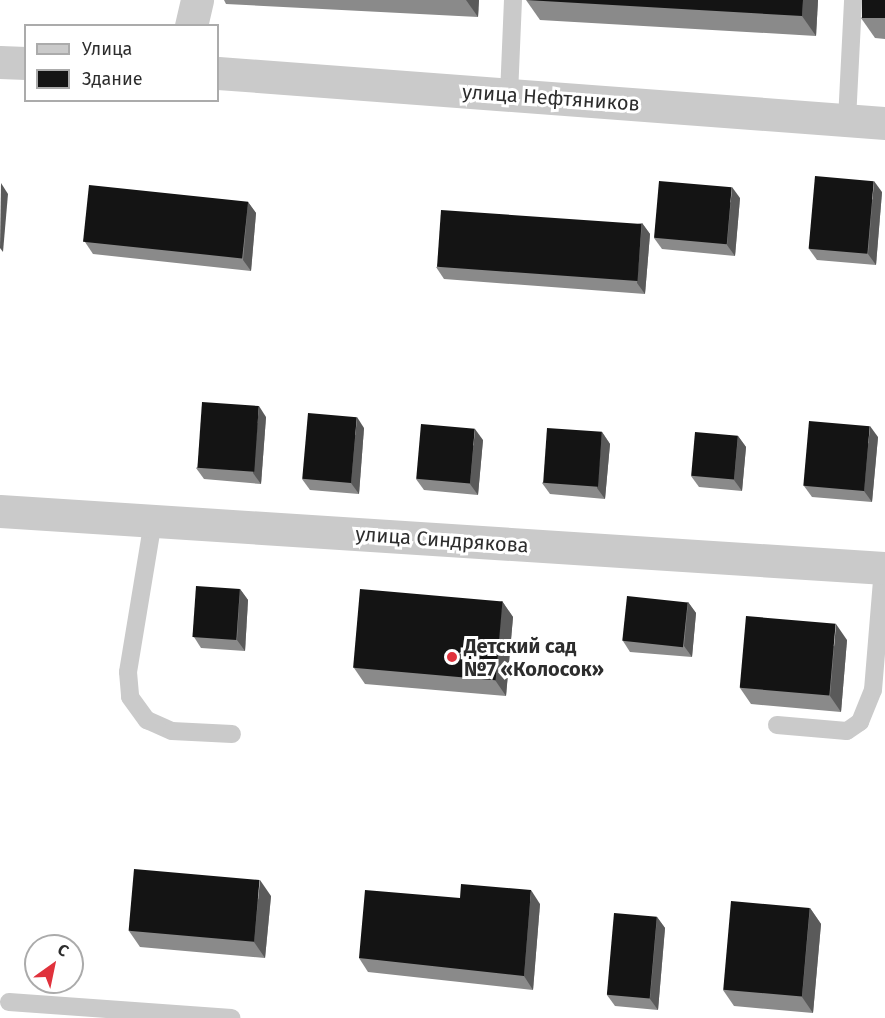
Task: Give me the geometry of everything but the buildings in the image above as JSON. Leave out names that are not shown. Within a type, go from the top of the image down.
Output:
[{"type":"street","points":[[191,24],[197,0]]},
{"type":"street","points":[[0,62],[24,63]]},
{"type":"street","name":"улица Нефтяников","points":[[219,73],[885,123]]},
{"type":"street","name":"улица Синдрякова","points":[[0,511],[884,568]]},
{"type":"lane","points":[[508,95],[513,0]]},
{"type":"lane","points":[[847,120],[853,0]]},
{"type":"lane","points":[[153,521],[128,672],[130,697],[147,720],[172,731],[232,734]]},
{"type":"lane","points":[[777,725],[847,731],[865,715],[873,690],[884,568]]},
{"type":"lane","points":[[9,1002],[231,1018]]},
{"type":"place","name":"Детский сад №7 «Колосок»","points":[[452,657]]}]
